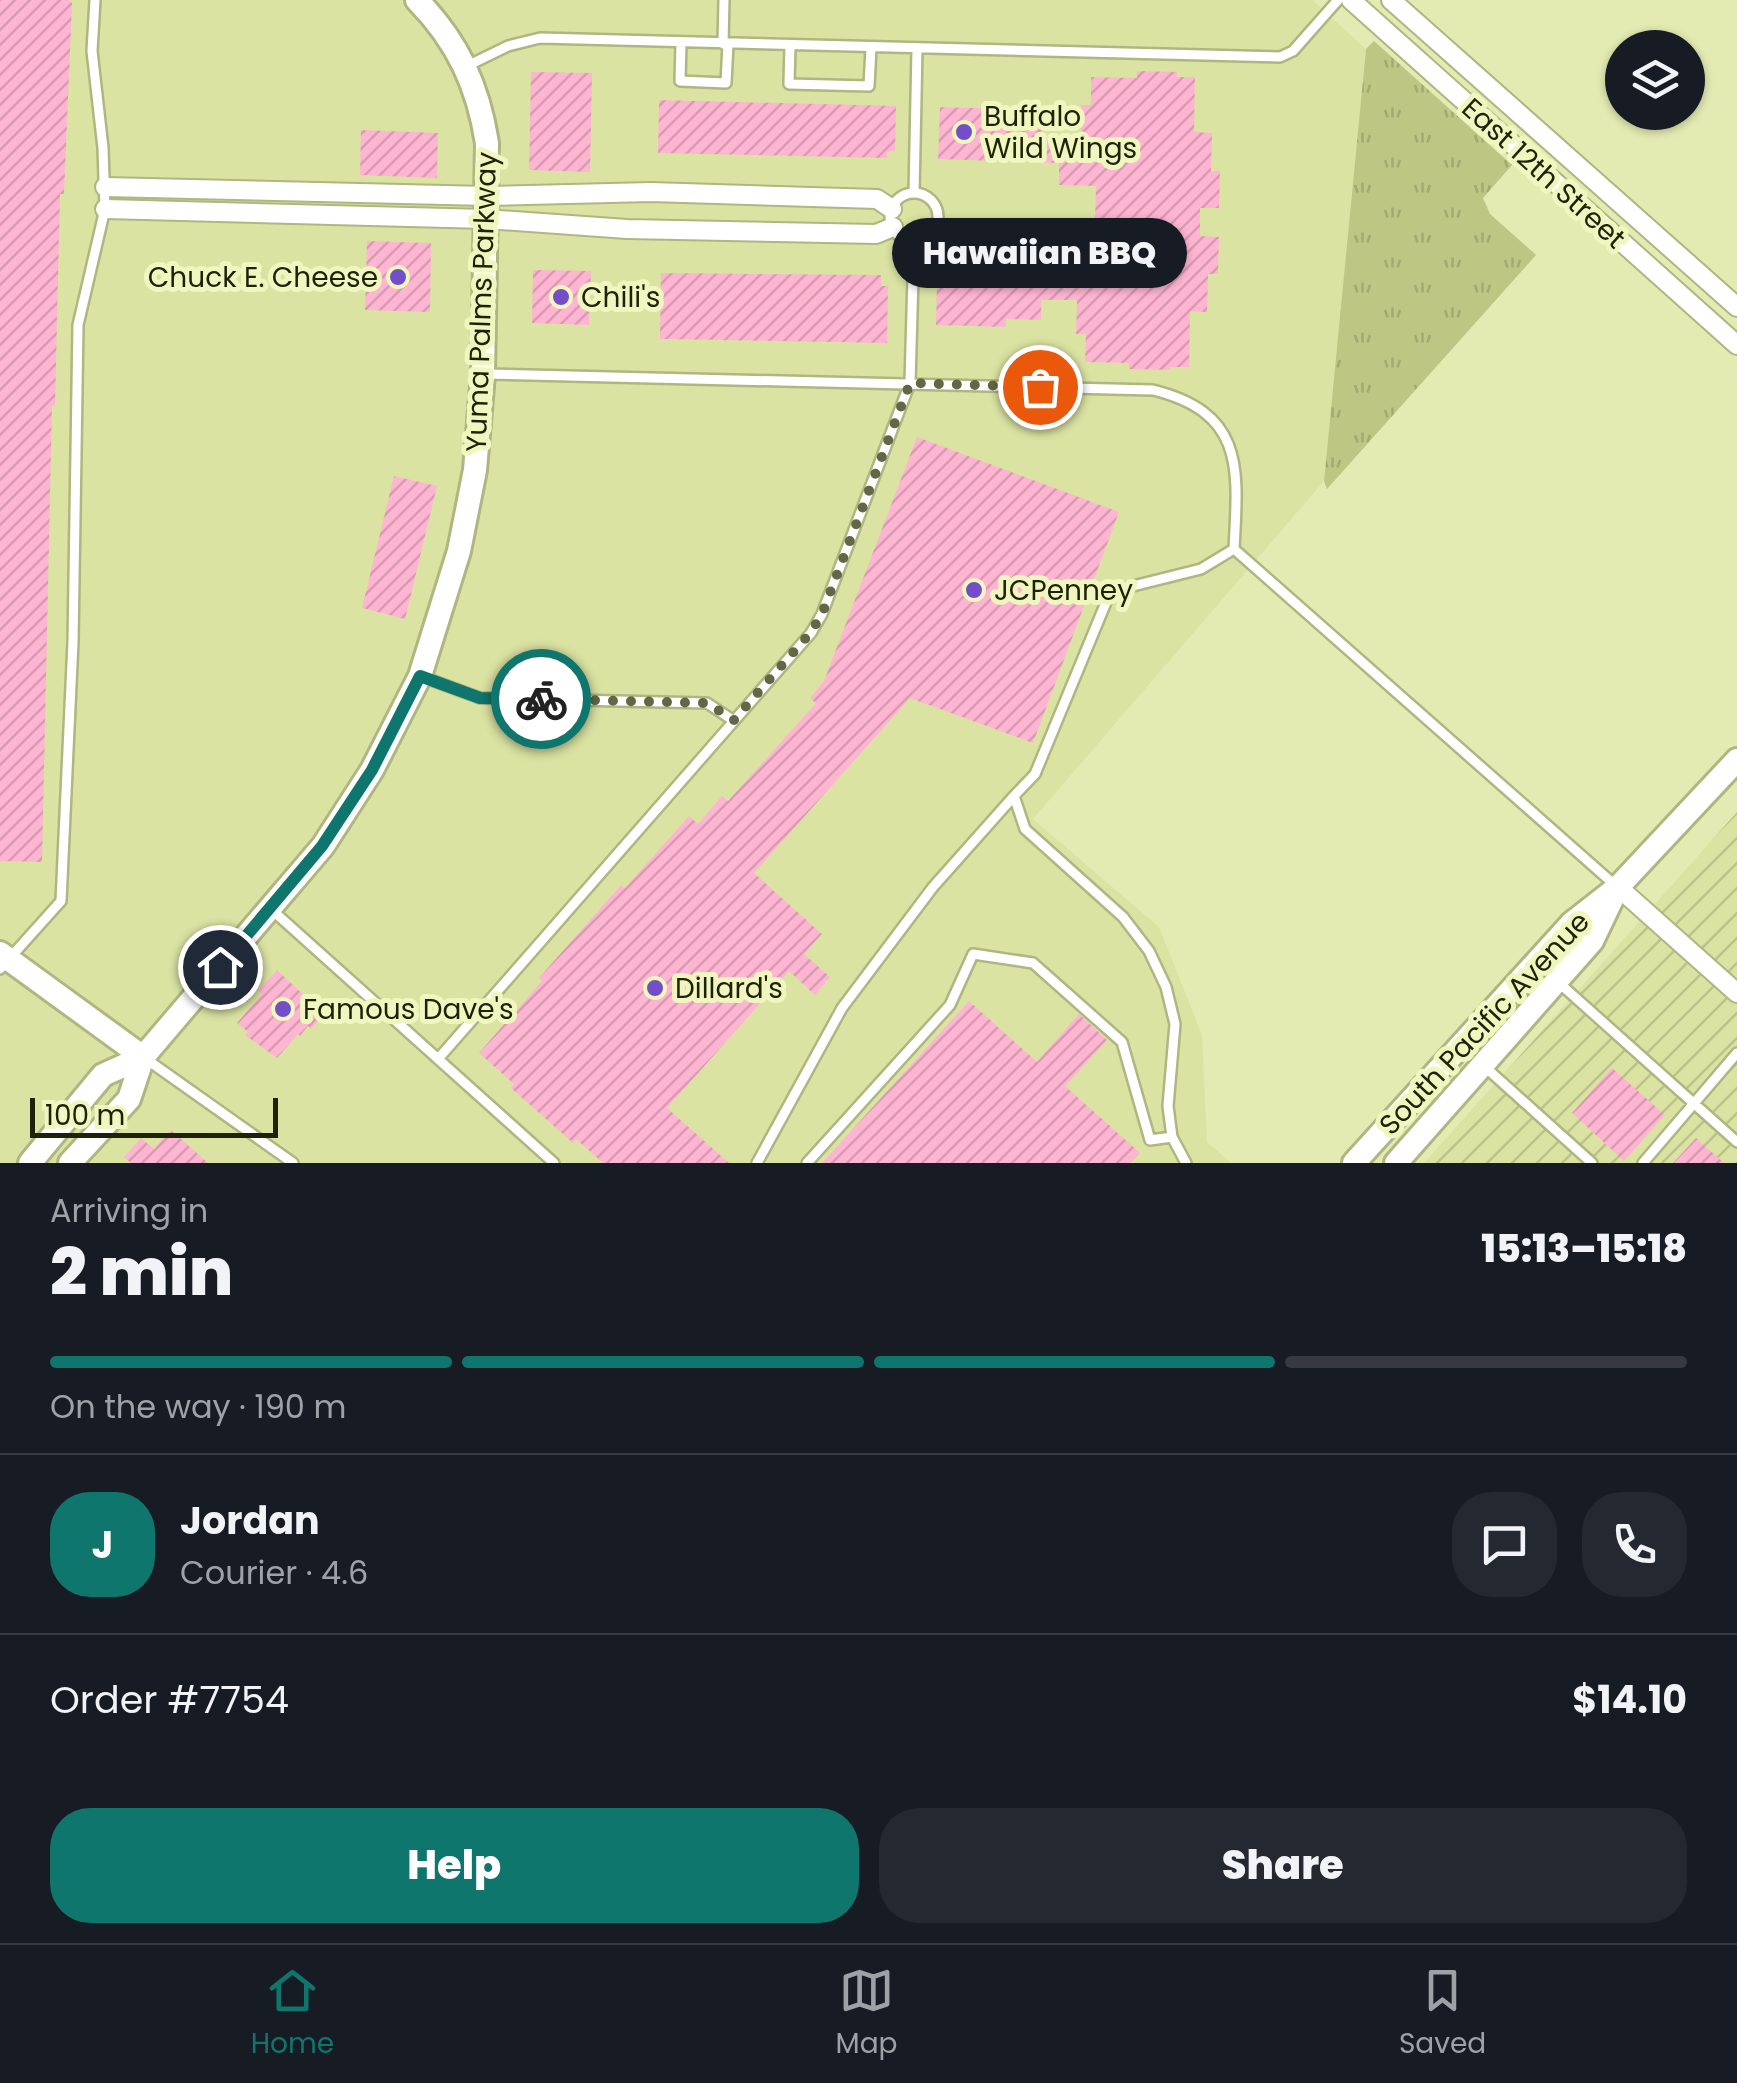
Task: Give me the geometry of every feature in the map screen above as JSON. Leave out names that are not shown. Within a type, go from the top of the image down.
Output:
[{"type":"street","name":"Yuma Palms Parkway","points":[[144,1057],[322,846],[372,770],[420,676],[459,551],[475,470],[483,374],[487,143],[482,108],[467,66],[438,22],[417,0]]},
{"type":"street","name":"East 12th Street","points":[[1351,0],[1737,345]]},
{"type":"street","name":"East 12th Street","points":[[1391,0],[1737,308]]},
{"type":"street","points":[[105,208],[486,208],[651,192],[877,198],[892,218],[876,234],[627,229],[486,208],[106,187]]},
{"type":"street","points":[[1632,252],[1651,231]]},
{"type":"street","name":"South Pacific Avenue","points":[[1354,1163],[1572,923],[1618,888],[1737,760]]},
{"type":"street","points":[[1618,888],[1737,993]]},
{"type":"street","name":"South Pacific Avenue","points":[[1396,1163],[1592,941],[1618,888]]},
{"type":"street","points":[[3,960],[144,1057]]},
{"type":"street","points":[[30,1163],[103,1075],[144,1057]]},
{"type":"street","points":[[70,1163],[129,1100],[144,1057]]},
{"type":"lane","points":[[3,960],[61,901],[72,642],[78,325],[105,208],[106,187],[92,50],[95,0]]},
{"type":"lane","points":[[681,43],[680,80],[726,83],[724,0]]},
{"type":"lane","points":[[467,66],[508,46],[540,38],[1280,57],[1293,52],[1338,0]]},
{"type":"lane","points":[[790,46],[789,84],[869,86],[871,48]]},
{"type":"lane","points":[[914,193],[917,49]]},
{"type":"lane","points":[[914,193],[928,198],[938,218],[933,232],[914,241],[901,237],[892,218],[900,197],[914,193]]},
{"type":"lane","points":[[438,1059],[811,632],[822,614],[910,383],[914,241]]},
{"type":"lane","points":[[483,374],[1152,390],[1194,405],[1214,421],[1230,446],[1238,473],[1234,549]]},
{"type":"lane","points":[[756,1163],[842,1008],[933,887],[1035,774],[1107,600],[1122,589],[1201,570],[1234,549]]},
{"type":"lane","points":[[1234,549],[1618,888]]},
{"type":"lane","points":[[420,676],[480,698],[707,703],[734,720]]},
{"type":"lane","points":[[1014,796],[1025,829],[1123,917],[1149,951],[1166,987],[1175,1024],[1168,1106],[1172,1137],[1186,1163]]},
{"type":"lane","points":[[270,908],[554,1163]]},
{"type":"lane","points":[[807,1163],[950,1005],[973,954],[1033,963],[1122,1042],[1150,1140],[1172,1137]]},
{"type":"lane","points":[[1558,982],[1737,1142]]},
{"type":"lane","points":[[1643,1163],[1737,1053]]},
{"type":"lane","points":[[144,1057],[293,1163]]},
{"type":"lane","points":[[1482,1066],[1592,1163]]},
{"type":"shaded area","points":[[0,0],[1312,0],[1366,49],[1324,481],[1033,819],[1159,927],[1202,1035],[1207,1142],[1231,1163],[0,1163]]},
{"type":"shaded area","points":[[1737,812],[1737,1163],[1424,1163],[1647,913]]},
{"type":"green space","points":[[1374,41],[1512,165],[1483,198],[1490,214],[1536,255],[1327,489],[1324,481],[1366,49]]},
{"type":"building","points":[[0,0],[72,3],[64,194],[60,194],[55,406],[52,405],[42,862],[0,861]]},
{"type":"building","points":[[1137,71],[1177,72],[1177,77],[1195,77],[1194,132],[1212,133],[1211,171],[1220,171],[1219,208],[1200,208],[1200,236],[1219,237],[1218,274],[1208,274],[1207,312],[1190,311],[1189,367],[1129,369],[1129,363],[1085,362],[1086,334],[1076,334],[1077,300],[1041,300],[1041,320],[1006,319],[1006,327],[936,325],[937,280],[945,280],[945,273],[1057,275],[1057,252],[1094,253],[1096,186],[1059,185],[1059,163],[938,159],[940,107],[1010,109],[1009,116],[1044,117],[1043,137],[1081,138],[1081,105],[1091,105],[1091,77],[1137,78]]},
{"type":"building","points":[[531,72],[592,73],[590,172],[529,170]]},
{"type":"building","points":[[659,100],[896,106],[895,151],[887,152],[887,158],[658,153]]},
{"type":"building","points":[[361,130],[438,133],[437,178],[360,175]]},
{"type":"building","name":"Chuck E. Cheese","points":[[367,241],[431,243],[430,312],[365,310]]},
{"type":"building","name":"Chili's","points":[[533,270],[591,271],[589,325],[532,323]]},
{"type":"building","points":[[661,273],[881,275],[881,286],[888,286],[887,343],[660,339]]},
{"type":"building","points":[[917,437],[1119,512],[1033,743],[910,698],[754,873],[822,934],[804,954],[830,977],[815,995],[789,971],[667,1108],[729,1163],[603,1163],[576,1139],[573,1143],[511,1088],[514,1084],[479,1053],[621,885],[625,888],[689,816],[698,824],[722,796],[728,801],[816,703],[810,698],[824,681]]},
{"type":"building","points":[[394,476],[437,486],[405,619],[362,608]]},
{"type":"building","name":"Famous Dave's","points":[[277,970],[324,1014],[311,1029],[308,1026],[298,1034],[277,1058],[245,1035],[248,1032],[237,1023]]},
{"type":"building","points":[[969,1001],[1037,1062],[1079,1014],[1107,1040],[1065,1086],[1140,1153],[1130,1163],[822,1163]]},
{"type":"building","points":[[1612,1068],[1665,1115],[1624,1161],[1572,1113]]},
{"type":"building","points":[[171,1130],[208,1163],[131,1163],[124,1157],[141,1138],[154,1149]]},
{"type":"building","points":[[1696,1138],[1724,1163],[1673,1163]]},
{"type":"way so far","points":[[541,699],[707,703],[734,720],[811,632],[822,614],[910,383],[1040,387]]},
{"type":"place","name":"Buffalo Wild Wings","points":[[964,132]]},
{"type":"place","name":"Chuck E. Cheese","points":[[398,277]]},
{"type":"place","name":"Chili's","points":[[561,297]]},
{"type":"place","name":"Hawaiian BBQ","points":[[1040,387]]},
{"type":"place","name":"JCPenney","points":[[974,590]]},
{"type":"place","name":"Dillard's","points":[[655,988]]},
{"type":"place","name":"Famous Dave's","points":[[283,1009]]},
{"type":"route","points":[[220,967],[322,846],[372,770],[420,676],[480,698],[541,699]]}]
